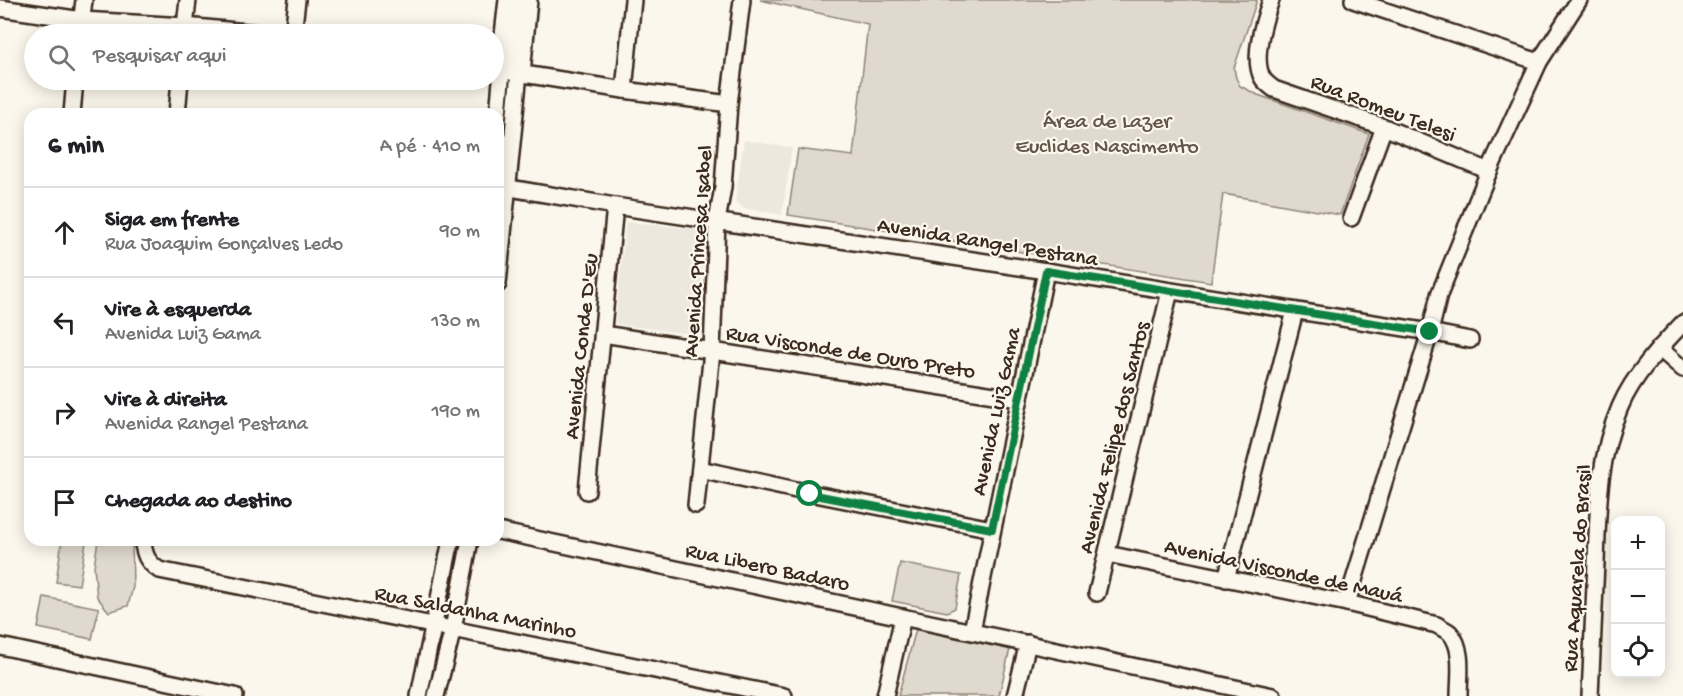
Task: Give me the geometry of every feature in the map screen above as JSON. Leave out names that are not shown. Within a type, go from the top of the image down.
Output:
[{"type":"street","points":[[81,24],[84,0]]},
{"type":"street","points":[[186,24],[188,0]]},
{"type":"street","points":[[294,24],[297,0]]},
{"type":"street","points":[[504,110],[510,0]]},
{"type":"street","points":[[505,71],[526,0]]},
{"type":"street","points":[[624,90],[633,0]]},
{"type":"street","name":"Avenida Princesa Isabel","points":[[696,505],[712,351],[717,222],[723,187],[729,104],[742,0]]},
{"type":"street","name":"Rua Romeu Telesi","points":[[1271,0],[1263,24],[1258,60],[1264,81],[1274,89],[1384,127],[1489,171]]},
{"type":"street","points":[[1353,0],[1539,62]]},
{"type":"street","points":[[1347,603],[1440,295],[1489,171],[1539,62],[1579,0]]},
{"type":"street","points":[[0,8],[68,24]]},
{"type":"street","points":[[505,71],[729,104]]},
{"type":"street","points":[[73,108],[74,90]]},
{"type":"street","points":[[178,108],[179,90]]},
{"type":"street","points":[[499,108],[502,90]]},
{"type":"street","points":[[1352,218],[1384,127]]},
{"type":"street","name":"Avenida Rangel Pestana","points":[[504,187],[1046,271],[1470,340]]},
{"type":"street","name":"Avenida Conde D'Eu","points":[[587,491],[615,206]]},
{"type":"street","name":"Avenida Luiz Gama","points":[[972,631],[1046,271]]},
{"type":"street","name":"Avenida Felipe dos Santos","points":[[1097,593],[1170,291]]},
{"type":"street","points":[[1226,579],[1295,311]]},
{"type":"street","name":"Rua Aquarela do Brasil","points":[[1590,696],[1599,492],[1606,446],[1621,405],[1643,369],[1683,323]]},
{"type":"street","name":"Rua Visconde de Ouro Preto","points":[[603,334],[1020,399]]},
{"type":"street","points":[[1659,348],[1683,369]]},
{"type":"street","points":[[700,469],[810,494],[992,529]]},
{"type":"street","name":"Rua Libero Badaro","points":[[504,532],[1273,696]]},
{"type":"street","name":"Rua Saldanha Marinho","points":[[143,546],[150,564],[159,570],[784,696]]},
{"type":"street","points":[[419,696],[450,546]]},
{"type":"street","points":[[436,696],[453,628],[468,546]]},
{"type":"street","name":"Avenida Visconde de Mauá","points":[[1107,554],[1347,603],[1437,625],[1449,633],[1457,645],[1459,696]]},
{"type":"street","points":[[885,696],[903,617]]},
{"type":"street","points":[[1015,696],[1028,643]]},
{"type":"street","points":[[0,646],[235,696]]},
{"type":"shaded area","points":[[744,140],[792,148],[782,215],[743,208],[735,201]]},
{"type":"shaded area","points":[[626,222],[696,229],[705,239],[697,329],[690,333],[682,333],[615,324]]},
{"type":"green space","name":"Área de Lazer Euclides Nascimento","points":[[760,0],[1257,0],[1234,68],[1240,86],[1258,95],[1369,134],[1340,215],[1223,194],[1211,282],[788,215],[798,149],[853,156],[868,24]]},
{"type":"green space","points":[[61,546],[85,546],[79,585],[56,582]]},
{"type":"green space","points":[[97,546],[132,546],[133,587],[128,606],[109,612],[97,597],[94,567]]},
{"type":"green space","points":[[900,563],[961,575],[955,608],[947,612],[892,601]]},
{"type":"green space","points":[[44,597],[99,608],[92,639],[38,628]]},
{"type":"green space","points":[[916,629],[1010,649],[999,696],[898,696]]},
{"type":"route","points":[[810,494],[992,529],[1046,271],[1430,332]]}]
